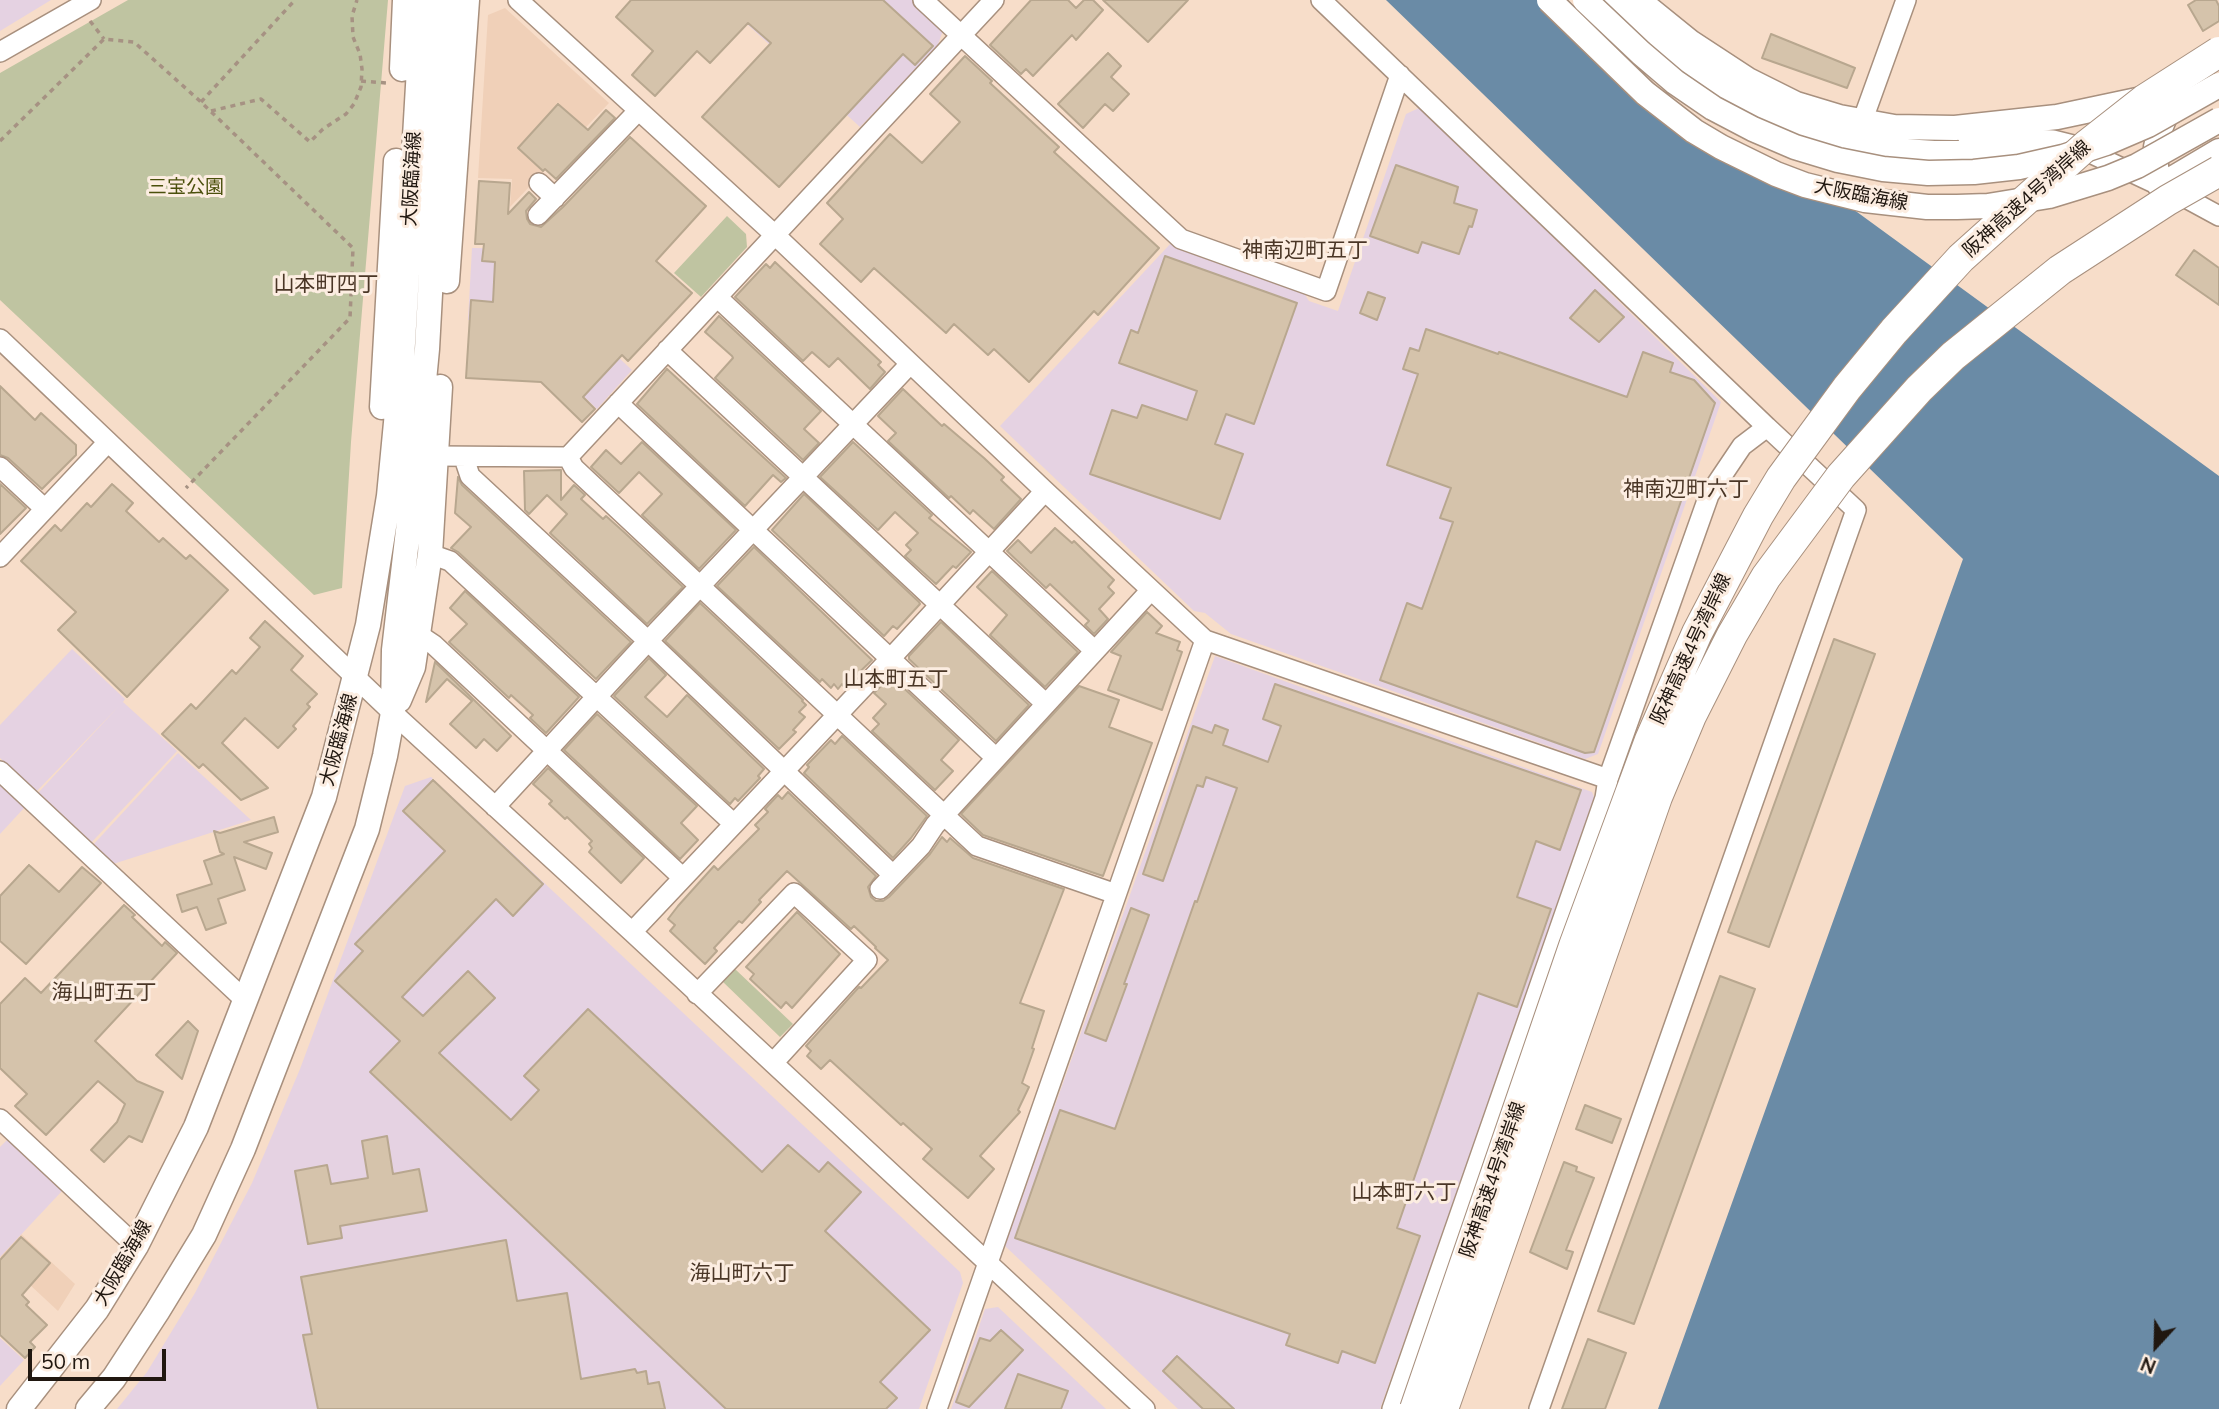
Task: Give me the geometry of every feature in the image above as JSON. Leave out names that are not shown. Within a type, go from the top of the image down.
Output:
[{"type":"highway","name":"阪神高速4号湾岸線","points":[[1415,1409],[1574,946],[1650,740],[1697,633],[1735,555],[1758,516],[1781,478],[1847,388],[1894,331],[1961,258],[2088,144],[2144,100],[2219,54]]},
{"type":"highway","name":"阪神高速4号湾岸線","points":[[1443,1409],[1657,797],[1691,716],[1732,635],[1766,577],[1841,475],[1919,389],[1953,356],[2060,270],[2168,200],[2219,172]]},
{"type":"main road","points":[[373,590],[385,326],[405,0]]},
{"type":"main road","name":"大阪臨海線","points":[[88,1409],[114,1378],[197,1246],[243,1149],[367,829],[385,756],[393,713],[394,650],[427,349],[428,108],[423,0]]},
{"type":"main road","name":"大阪臨海線","points":[[19,1409],[97,1309],[136,1246],[196,1127],[324,797],[368,625],[389,496],[428,108],[446,0]]},
{"type":"main road","points":[[393,713],[413,667],[430,554],[467,0]]},
{"type":"main road","name":"大阪臨海線","points":[[1549,0],[1645,93],[1694,131],[1776,174],[1805,185],[1865,200],[1927,207],[1957,207],[2019,202],[2049,196],[2137,166],[2219,120]]},
{"type":"main road","name":"大阪臨海線","points":[[1586,0],[1675,82],[1713,108],[1795,147],[1883,169],[1928,173],[1974,172],[2019,167],[2063,157],[2148,125],[2219,85]]},
{"type":"main road","points":[[1608,0],[1674,56],[1700,74],[1754,106],[1811,130],[1862,143],[1934,153],[2102,157]]},
{"type":"main road","points":[[1638,0],[1690,42],[1748,80],[1796,104],[1839,117],[1894,127],[1955,128],[2057,117],[2137,100],[2195,80],[2219,67]]},
{"type":"main road","points":[[2195,80],[2180,93],[2168,110],[2161,129],[2156,148],[2160,186],[2219,151]]},
{"type":"street","points":[[518,0],[775,234],[1205,640],[1608,779]]},
{"type":"street","points":[[923,0],[1181,239],[1326,291],[1400,75]]},
{"type":"street","points":[[436,456],[568,457],[995,0]]},
{"type":"street","points":[[1321,0],[1856,510],[1539,1409]]},
{"type":"street","points":[[1906,0],[1862,122],[1931,134],[2053,140],[2073,145],[2219,216]]},
{"type":"street","points":[[0,52],[82,6]]},
{"type":"street","points":[[2100,109],[2139,89],[2219,40]]},
{"type":"street","points":[[2195,80],[2219,54]]},
{"type":"street","points":[[538,215],[638,111]]},
{"type":"street","points":[[2160,186],[2219,141]]},
{"type":"street","points":[[539,183],[555,198]]},
{"type":"street","points":[[717,297],[1095,651]]},
{"type":"street","points":[[0,340],[393,713],[1145,1409]]},
{"type":"street","points":[[667,350],[1046,704]]},
{"type":"street","points":[[495,807],[910,363]]},
{"type":"street","points":[[618,403],[996,758]]},
{"type":"street","points":[[1392,1409],[1605,798],[1608,779],[1709,495],[1742,446],[1768,427]]},
{"type":"street","points":[[0,557],[108,442]]},
{"type":"street","points":[[568,457],[574,468],[977,846],[1116,894]]},
{"type":"street","points":[[464,458],[470,476],[784,770],[887,882],[944,815],[1151,590]]},
{"type":"street","points":[[0,467],[45,509]]},
{"type":"street","points":[[632,932],[1045,491]]},
{"type":"street","points":[[430,554],[450,561],[734,824]]},
{"type":"street","points":[[419,635],[434,645],[683,878]]},
{"type":"street","points":[[937,1409],[1205,640]]},
{"type":"street","points":[[0,771],[246,1000]]},
{"type":"street","points":[[697,994],[794,893],[867,960],[773,1063]]},
{"type":"street","points":[[0,1119],[136,1246]]},
{"type":"path","points":[[201,102],[295,0]]},
{"type":"path","points":[[211,111],[261,99],[310,142],[323,129],[346,114],[354,104],[362,69],[360,54],[353,37],[352,16],[357,0]]},
{"type":"path","points":[[82,6],[104,39]]},
{"type":"path","points":[[104,39],[134,42],[211,111],[353,248],[350,318],[186,488]]},
{"type":"path","points":[[0,141],[104,39]]},
{"type":"path","points":[[361,81],[387,83]]},
{"type":"shaded area","points":[[0,0],[51,0],[0,31]]},
{"type":"shaded area","points":[[751,0],[914,0],[944,28],[937,47],[860,127],[737,15]]},
{"type":"shaded area","points":[[505,8],[609,103],[510,207],[512,179],[478,178],[488,15]]},
{"type":"shaded area","points":[[1421,107],[1721,402],[1598,754],[1585,759],[1231,634],[1205,613],[1194,611],[1000,426],[1172,242],[1302,290],[1309,301],[1338,311],[1406,114]]},
{"type":"shaded area","points":[[472,248],[540,249],[540,285],[632,370],[597,409],[535,349],[535,326],[468,320]]},
{"type":"shaded area","points":[[72,649],[125,699],[123,702],[177,751],[91,843],[38,793],[119,706],[36,792],[0,758],[0,725]]},
{"type":"shaded area","points":[[1215,656],[1592,792],[1596,802],[1380,1409],[1178,1409],[1005,1246]]},
{"type":"shaded area","points":[[178,753],[251,820],[113,864],[92,846]]},
{"type":"shaded area","points":[[431,777],[960,1272],[963,1283],[919,1409],[117,1409],[147,1372],[195,1293],[252,1183],[300,1069],[405,786]]},
{"type":"shaded area","points":[[0,784],[25,807],[0,834]]},
{"type":"shaded area","points":[[8,1139],[63,1190],[0,1257],[0,1147]]},
{"type":"shaded area","points":[[21,1234],[75,1284],[58,1311],[0,1257]]},
{"type":"shaded area","points":[[998,1307],[1106,1409],[951,1409],[985,1309]]},
{"type":"shaded area","points":[[0,1338],[24,1360],[0,1386]]},
{"type":"green space","name":"三宝公園","points":[[128,0],[388,0],[351,442],[342,588],[314,595],[0,300],[0,73]]},
{"type":"green space","points":[[727,216],[746,234],[747,247],[701,297],[674,273]]},
{"type":"green space","points":[[735,969],[793,1024],[780,1037],[723,982]]},
{"type":"water","points":[[1386,0],[1568,0],[1669,98],[1704,127],[1820,185],[2219,476],[2219,1409],[1658,1409],[1963,559]]},
{"type":"building","points":[[631,0],[883,0],[933,46],[915,65],[903,54],[779,187],[702,117],[771,43],[748,23],[710,63],[697,51],[655,96],[632,75],[653,51],[616,17]]},
{"type":"building","points":[[1031,0],[1068,0],[1076,8],[1084,0],[1093,0],[1103,10],[1076,40],[1072,35],[1033,76],[1026,69],[1021,74],[990,45]]},
{"type":"building","points":[[1103,0],[1188,0],[1148,42]]},
{"type":"building","points":[[2196,0],[2216,0],[2219,6],[2219,21],[2203,31],[2188,5]]},
{"type":"building","points":[[1771,34],[1855,68],[1847,88],[1762,58]]},
{"type":"building","points":[[1108,53],[1121,66],[1111,77],[1129,94],[1113,111],[1105,104],[1083,128],[1058,104]]},
{"type":"building","points":[[965,56],[1059,147],[1054,152],[1159,248],[1098,315],[1094,311],[1029,382],[994,349],[988,355],[954,324],[946,333],[874,268],[861,282],[820,244],[843,219],[827,203],[890,134],[922,163],[960,122],[930,94]]},
{"type":"building","points":[[558,104],[588,130],[606,110],[615,118],[556,179],[518,148]]},
{"type":"building","points":[[630,137],[706,206],[656,261],[692,293],[628,361],[622,355],[583,397],[595,409],[582,422],[541,382],[466,378],[471,300],[493,302],[495,262],[482,261],[484,244],[475,244],[479,181],[510,183],[508,214],[529,192],[536,199],[526,211],[527,219],[530,224],[541,227]]},
{"type":"building","points":[[1396,165],[1458,187],[1454,203],[1477,210],[1459,254],[1422,242],[1418,253],[1370,236]]},
{"type":"building","points":[[2194,250],[2219,268],[2219,305],[2176,275]]},
{"type":"building","points":[[1165,256],[1297,303],[1254,424],[1226,414],[1215,444],[1243,454],[1220,519],[1090,474],[1112,410],[1137,418],[1142,405],[1187,420],[1197,391],[1119,363],[1131,330],[1138,333]]},
{"type":"building","points":[[775,262],[881,362],[878,365],[885,372],[870,389],[838,358],[829,367],[812,352],[803,361],[735,297],[766,264],[770,268]]},
{"type":"building","points":[[1595,290],[1624,317],[1599,342],[1570,318]]},
{"type":"building","points":[[1368,292],[1385,298],[1377,320],[1360,313]]},
{"type":"building","points":[[719,316],[821,411],[804,429],[819,443],[803,460],[715,378],[733,358],[705,332]]},
{"type":"building","points":[[1426,329],[1627,397],[1643,352],[1673,363],[1670,372],[1694,380],[1715,403],[1594,752],[1585,753],[1380,680],[1407,603],[1422,609],[1453,522],[1440,518],[1451,488],[1387,465],[1418,374],[1403,369],[1410,348],[1419,351]]},
{"type":"building","points":[[667,369],[786,478],[781,482],[773,475],[745,506],[637,404]]},
{"type":"building","points":[[0,386],[35,420],[41,413],[76,445],[76,455],[42,489],[8,458],[0,455]]},
{"type":"building","points":[[903,389],[942,426],[944,424],[984,458],[1004,477],[1001,480],[1021,499],[994,529],[973,510],[970,514],[951,496],[949,498],[888,441],[896,433],[878,416]]},
{"type":"building","points":[[642,442],[736,530],[699,569],[642,515],[662,494],[639,472],[619,493],[591,467],[606,450],[621,464]]},
{"type":"building","points":[[853,442],[932,515],[929,518],[971,552],[936,584],[905,556],[911,550],[906,545],[918,533],[895,512],[878,530],[820,477]]},
{"type":"building","points":[[561,470],[561,500],[574,485],[585,495],[581,499],[603,519],[606,516],[683,587],[647,624],[550,533],[567,514],[547,495],[529,514],[525,510],[524,471]]},
{"type":"building","points":[[458,477],[462,485],[631,642],[596,679],[451,548],[471,527],[455,513]]},
{"type":"building","points":[[0,484],[26,508],[0,534]]},
{"type":"building","points":[[112,484],[133,503],[126,511],[159,542],[163,538],[186,559],[190,555],[228,590],[127,697],[58,630],[76,612],[21,561],[55,525],[61,531],[87,503],[91,507]]},
{"type":"building","points":[[804,494],[919,602],[897,629],[893,626],[884,636],[772,530]]},
{"type":"building","points":[[1055,528],[1072,543],[1074,541],[1114,580],[1108,587],[1114,593],[1099,609],[1108,619],[1094,634],[1085,625],[1089,621],[1050,584],[1046,588],[1007,551],[1018,540],[1031,553]]},
{"type":"building","points":[[754,547],[872,660],[844,687],[842,684],[838,689],[834,684],[831,688],[822,679],[820,682],[717,586]]},
{"type":"building","points":[[992,571],[1078,652],[1045,687],[990,635],[1007,615],[977,587]]},
{"type":"building","points":[[465,591],[579,697],[546,733],[530,718],[533,715],[511,695],[509,698],[449,642],[467,624],[450,608]]},
{"type":"building","points":[[700,603],[806,705],[799,712],[805,717],[793,730],[796,732],[779,749],[665,641]]},
{"type":"building","points":[[1147,612],[1162,626],[1156,633],[1180,642],[1177,650],[1182,652],[1162,710],[1108,690],[1121,656],[1111,652]]},
{"type":"building","points":[[265,621],[303,656],[291,670],[317,694],[307,704],[310,707],[293,726],[296,729],[278,748],[245,718],[222,743],[268,788],[241,800],[203,764],[199,768],[162,734],[191,704],[196,709],[232,670],[236,674],[260,647],[250,638]]},
{"type":"building","points":[[941,622],[1029,705],[996,741],[909,659]]},
{"type":"building","points":[[1834,639],[1875,654],[1769,947],[1728,932]]},
{"type":"building","points":[[649,658],[666,675],[645,697],[667,717],[687,695],[764,769],[758,776],[760,778],[738,801],[735,798],[730,804],[614,696]]},
{"type":"building","points":[[435,662],[511,736],[497,751],[484,739],[476,748],[450,724],[472,701],[447,679],[426,702]]},
{"type":"building","points":[[890,677],[959,740],[941,760],[953,771],[935,790],[872,731],[879,724],[873,718],[886,704],[874,693]]},
{"type":"building","points":[[1275,684],[1581,790],[1560,850],[1536,841],[1517,897],[1551,909],[1517,1007],[1478,993],[1397,1228],[1420,1236],[1375,1363],[1342,1351],[1338,1363],[1286,1345],[1290,1334],[1015,1238],[1060,1110],[1115,1129],[1237,788],[1206,777],[1203,787],[1197,785],[1163,881],[1143,874],[1193,726],[1212,733],[1215,725],[1228,730],[1223,745],[1268,762],[1281,726],[1263,719]]},
{"type":"building","points":[[1079,686],[1119,700],[1109,727],[1152,743],[1103,876],[983,835],[961,814]]},
{"type":"building","points":[[597,714],[697,806],[681,823],[698,840],[680,859],[564,750]]},
{"type":"building","points":[[842,736],[927,816],[893,858],[804,773],[809,767],[807,765],[831,740],[835,744]]},
{"type":"building","points":[[548,768],[644,858],[621,883],[589,852],[592,848],[589,844],[592,841],[549,804],[552,801],[533,784]]},
{"type":"building","points":[[433,780],[543,884],[513,916],[496,899],[402,997],[423,1016],[468,971],[495,998],[439,1053],[511,1120],[539,1090],[524,1076],[588,1009],[762,1172],[788,1145],[819,1172],[828,1162],[861,1192],[825,1231],[930,1330],[880,1382],[897,1398],[886,1409],[726,1409],[370,1072],[400,1041],[335,981],[363,951],[355,944],[445,851],[403,811]]},
{"type":"building","points":[[788,792],[876,876],[868,887],[871,897],[876,901],[889,897],[930,854],[942,837],[947,842],[950,838],[973,858],[1064,889],[1020,1003],[1044,1011],[1022,1083],[1029,1087],[1018,1110],[1020,1112],[980,1156],[994,1169],[968,1198],[923,1159],[932,1149],[903,1123],[901,1125],[830,1060],[821,1069],[807,1056],[811,1051],[806,1046],[859,987],[888,960],[854,926],[851,929],[787,871],[759,900],[761,902],[742,923],[739,921],[714,948],[717,951],[705,964],[670,931],[675,925],[668,919],[678,906],[714,866],[718,870],[759,829],[755,825],[768,812],[765,809],[778,795],[782,799]]},
{"type":"building","points":[[274,817],[278,832],[244,842],[272,853],[266,869],[234,857],[245,890],[218,899],[226,923],[206,930],[197,907],[182,912],[177,895],[212,884],[204,861],[224,854],[220,852],[214,831],[220,833]]},
{"type":"building","points":[[29,865],[59,892],[82,867],[101,883],[26,964],[0,941],[0,896]]},
{"type":"building","points":[[124,905],[135,915],[132,917],[162,946],[165,942],[177,953],[95,1041],[137,1081],[163,1092],[142,1142],[129,1136],[104,1162],[91,1150],[117,1122],[125,1104],[98,1081],[46,1135],[15,1106],[27,1094],[0,1068],[0,1004],[25,978],[41,993]]},
{"type":"building","points":[[1131,908],[1149,915],[1106,1041],[1085,1033]]},
{"type":"building","points":[[797,912],[840,954],[792,1008],[786,1002],[781,1008],[750,979],[754,974],[746,967]]},
{"type":"building","points":[[1720,976],[1755,989],[1634,1324],[1598,1311]]},
{"type":"building","points":[[188,1021],[198,1031],[182,1079],[156,1055]]},
{"type":"building","points":[[1585,1105],[1621,1119],[1612,1143],[1576,1129]]},
{"type":"building","points":[[387,1136],[393,1174],[419,1169],[427,1211],[340,1226],[342,1238],[308,1244],[295,1171],[327,1165],[331,1184],[368,1178],[362,1141]]},
{"type":"building","points":[[1564,1162],[1577,1167],[1576,1171],[1594,1178],[1566,1250],[1573,1252],[1567,1269],[1530,1252]]},
{"type":"building","points":[[21,1237],[50,1263],[22,1295],[29,1302],[26,1305],[47,1325],[30,1342],[35,1347],[25,1358],[0,1335],[0,1260]]},
{"type":"building","points":[[506,1240],[517,1301],[567,1293],[581,1379],[635,1369],[637,1373],[646,1371],[648,1384],[659,1382],[665,1409],[318,1409],[303,1335],[312,1334],[301,1277]]},
{"type":"building","points":[[1001,1330],[1023,1350],[969,1407],[956,1402],[980,1338],[990,1341]]},
{"type":"building","points":[[1588,1339],[1626,1353],[1605,1409],[1562,1409]]},
{"type":"building","points":[[1177,1356],[1234,1409],[1203,1409],[1163,1371]]},
{"type":"building","points":[[1018,1374],[1068,1391],[1061,1409],[1005,1409]]},
{"type":"district","name":"神南辺町五丁","points":[[1305,251]]},
{"type":"district","name":"山本町四丁","points":[[326,285]]},
{"type":"district","name":"神南辺町六丁","points":[[1686,490]]},
{"type":"district","name":"山本町五丁","points":[[896,680]]},
{"type":"district","name":"海山町五丁","points":[[104,993]]},
{"type":"district","name":"山本町六丁","points":[[1404,1193]]},
{"type":"district","name":"海山町六丁","points":[[742,1274]]}]
